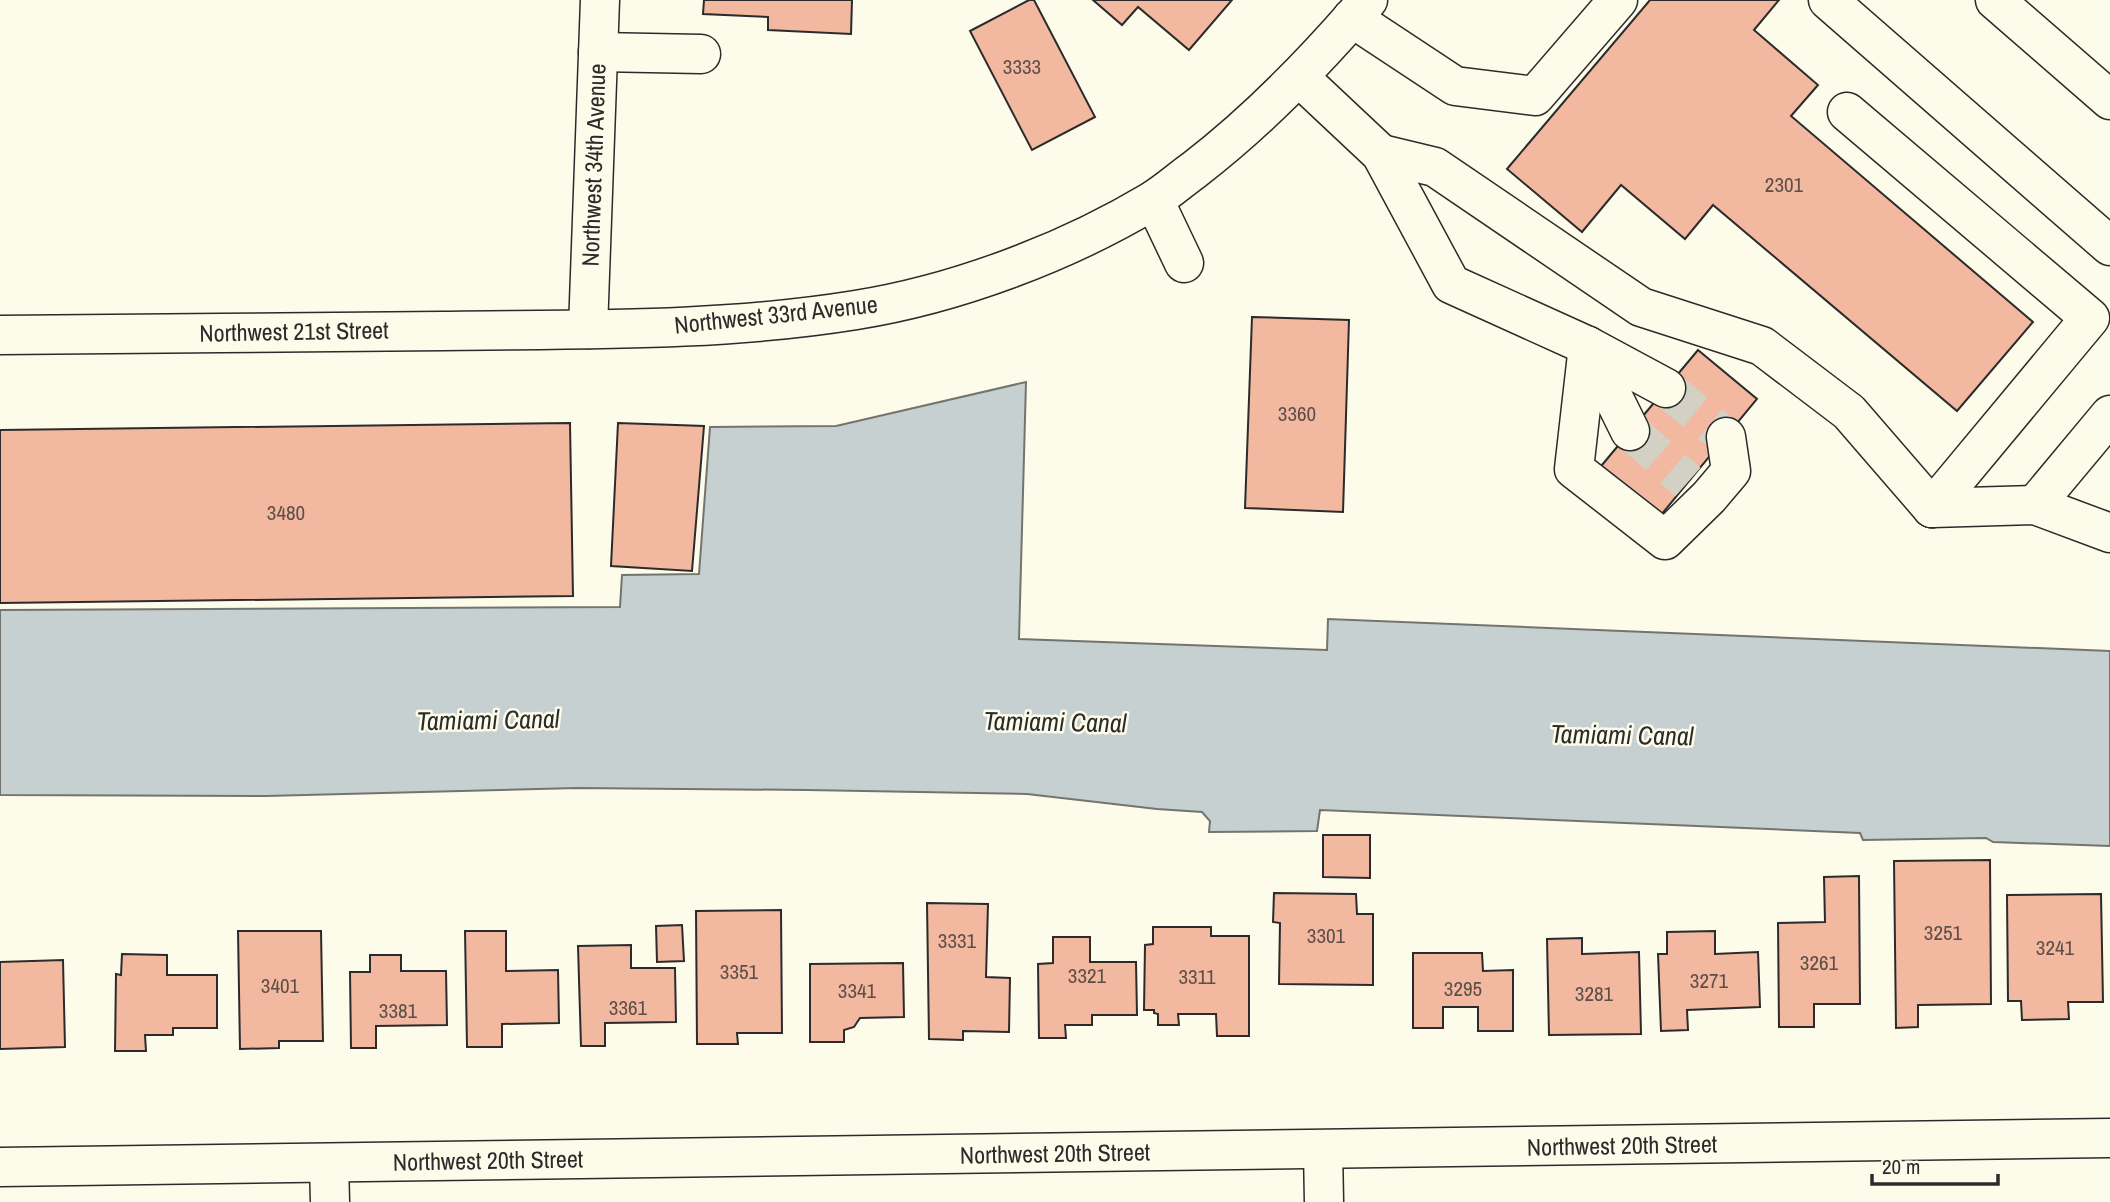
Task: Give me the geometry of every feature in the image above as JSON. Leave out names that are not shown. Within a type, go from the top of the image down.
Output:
[{"type":"street","name":"Northwest 34th Avenue","points":[[588,329],[600,0]]},
{"type":"street","points":[[1360,9],[1455,86],[1535,96],[1618,0]]},
{"type":"street","points":[[1828,0],[2110,246]]},
{"type":"street","points":[[1995,0],[2110,100]]},
{"type":"street","name":"Northwest 33rd Avenue","points":[[588,329],[750,322],[859,310],[966,284],[1009,269],[1154,200],[1232,140],[1299,77],[1360,9]]},
{"type":"street","points":[[598,52],[701,54]]},
{"type":"street","points":[[1299,77],[1381,154],[1451,284],[1588,346],[1666,388]]},
{"type":"street","points":[[1847,112],[2090,318],[1932,508]]},
{"type":"street","points":[[1381,154],[1435,167],[1641,307],[1762,346],[1849,412],[1932,508]]},
{"type":"street","points":[[1154,200],[1184,263]]},
{"type":"street","name":"Northwest 21st Street","points":[[0,335],[588,329]]},
{"type":"street","points":[[1588,346],[1630,432]]},
{"type":"street","points":[[1588,346],[1574,469],[1665,540],[1698,490],[1731,471],[1726,437]]},
{"type":"street","points":[[2035,505],[2110,415]]},
{"type":"street","points":[[1932,508],[2035,505],[2110,533]]},
{"type":"street","name":"Northwest 20th Street","points":[[0,1167],[2110,1138]]},
{"type":"street","points":[[1324,1150],[1324,1202]]},
{"type":"street","points":[[329,1163],[330,1202]]},
{"type":"water","name":"Tamiami Canal","points":[[1026,382],[1019,639],[1327,650],[1328,619],[2110,651],[2110,846],[1993,842],[1986,838],[1863,840],[1860,833],[1320,810],[1317,831],[1209,832],[1210,821],[1202,812],[1027,794],[577,788],[266,796],[0,795],[0,610],[620,607],[622,575],[699,574],[710,427],[836,426]]},
{"type":"building","points":[[704,0],[852,0],[851,34],[768,30],[768,17],[703,14]]},
{"type":"building","points":[[1029,0],[1034,0],[1095,117],[1032,150],[970,31]]},
{"type":"building","points":[[1093,0],[1232,0],[1189,50],[1138,7],[1122,25]]},
{"type":"building","points":[[1650,0],[1779,0],[1754,30],[1818,85],[1791,116],[2033,322],[1957,411],[1713,205],[1685,239],[1621,185],[1582,232],[1507,169]]},
{"type":"building","points":[[1252,317],[1349,320],[1343,512],[1245,508]]},
{"type":"building","points":[[1698,350],[1757,399],[1656,521],[1597,471]]},
{"type":"building","points":[[570,423],[573,596],[0,603],[0,430]]},
{"type":"building","points":[[618,423],[704,426],[692,571],[611,566]]},
{"type":"building","points":[[1323,835],[1370,835],[1370,878],[1323,877]]},
{"type":"building","points":[[1990,860],[1991,1004],[1918,1005],[1918,1027],[1896,1028],[1894,861]]},
{"type":"building","points":[[1859,876],[1860,1004],[1814,1004],[1814,1027],[1779,1027],[1778,923],[1825,922],[1824,877]]},
{"type":"building","points":[[1274,893],[1356,894],[1357,914],[1373,914],[1373,985],[1279,984],[1280,923],[1273,922]]},
{"type":"building","points":[[2101,894],[2103,1002],[2068,1002],[2069,1019],[2022,1020],[2021,1001],[2008,1001],[2007,895]]},
{"type":"building","points":[[927,903],[988,904],[986,977],[1010,978],[1009,1032],[963,1031],[963,1040],[929,1039]]},
{"type":"building","points":[[781,910],[782,1033],[737,1033],[738,1044],[697,1044],[696,911]]},
{"type":"building","points":[[682,925],[684,961],[657,962],[656,926]]},
{"type":"building","points":[[1153,927],[1211,927],[1211,936],[1249,936],[1249,1036],[1217,1036],[1216,1014],[1178,1014],[1179,1025],[1158,1025],[1158,1014],[1154,1013],[1154,1010],[1144,1010],[1145,945],[1153,944]]},
{"type":"building","points":[[238,931],[321,931],[323,1041],[279,1041],[279,1048],[240,1049]]},
{"type":"building","points":[[465,931],[506,931],[506,971],[558,970],[559,1023],[502,1024],[502,1047],[467,1047]]},
{"type":"building","points":[[1715,931],[1715,954],[1758,952],[1760,1007],[1687,1010],[1688,1030],[1661,1031],[1658,954],[1667,954],[1667,932]]},
{"type":"building","points":[[1053,937],[1090,937],[1090,962],[1136,962],[1137,1015],[1092,1015],[1092,1025],[1065,1025],[1066,1038],[1039,1038],[1038,964],[1053,963]]},
{"type":"building","points":[[1582,938],[1582,954],[1639,952],[1641,1034],[1549,1035],[1547,939]]},
{"type":"building","points":[[631,945],[631,968],[675,968],[676,1022],[605,1023],[605,1046],[581,1046],[578,946]]},
{"type":"building","points":[[1413,953],[1482,953],[1483,971],[1513,970],[1513,1031],[1478,1031],[1478,1007],[1443,1007],[1443,1028],[1413,1028]]},
{"type":"building","points":[[122,954],[167,955],[167,975],[217,975],[217,1028],[173,1028],[173,1035],[145,1035],[146,1051],[115,1051],[116,974],[121,975]]},
{"type":"building","points":[[370,955],[401,955],[401,971],[446,971],[447,1025],[376,1026],[376,1048],[351,1048],[350,972],[370,972]]},
{"type":"building","points":[[63,960],[65,1047],[0,1049],[0,962]]},
{"type":"building","points":[[903,963],[904,1017],[860,1018],[854,1027],[844,1030],[844,1042],[810,1042],[810,964]]},
{"type":"tunnel","points":[[1666,388],[1726,437]]},
{"type":"tunnel","points":[[1630,431],[1688,482]]}]
